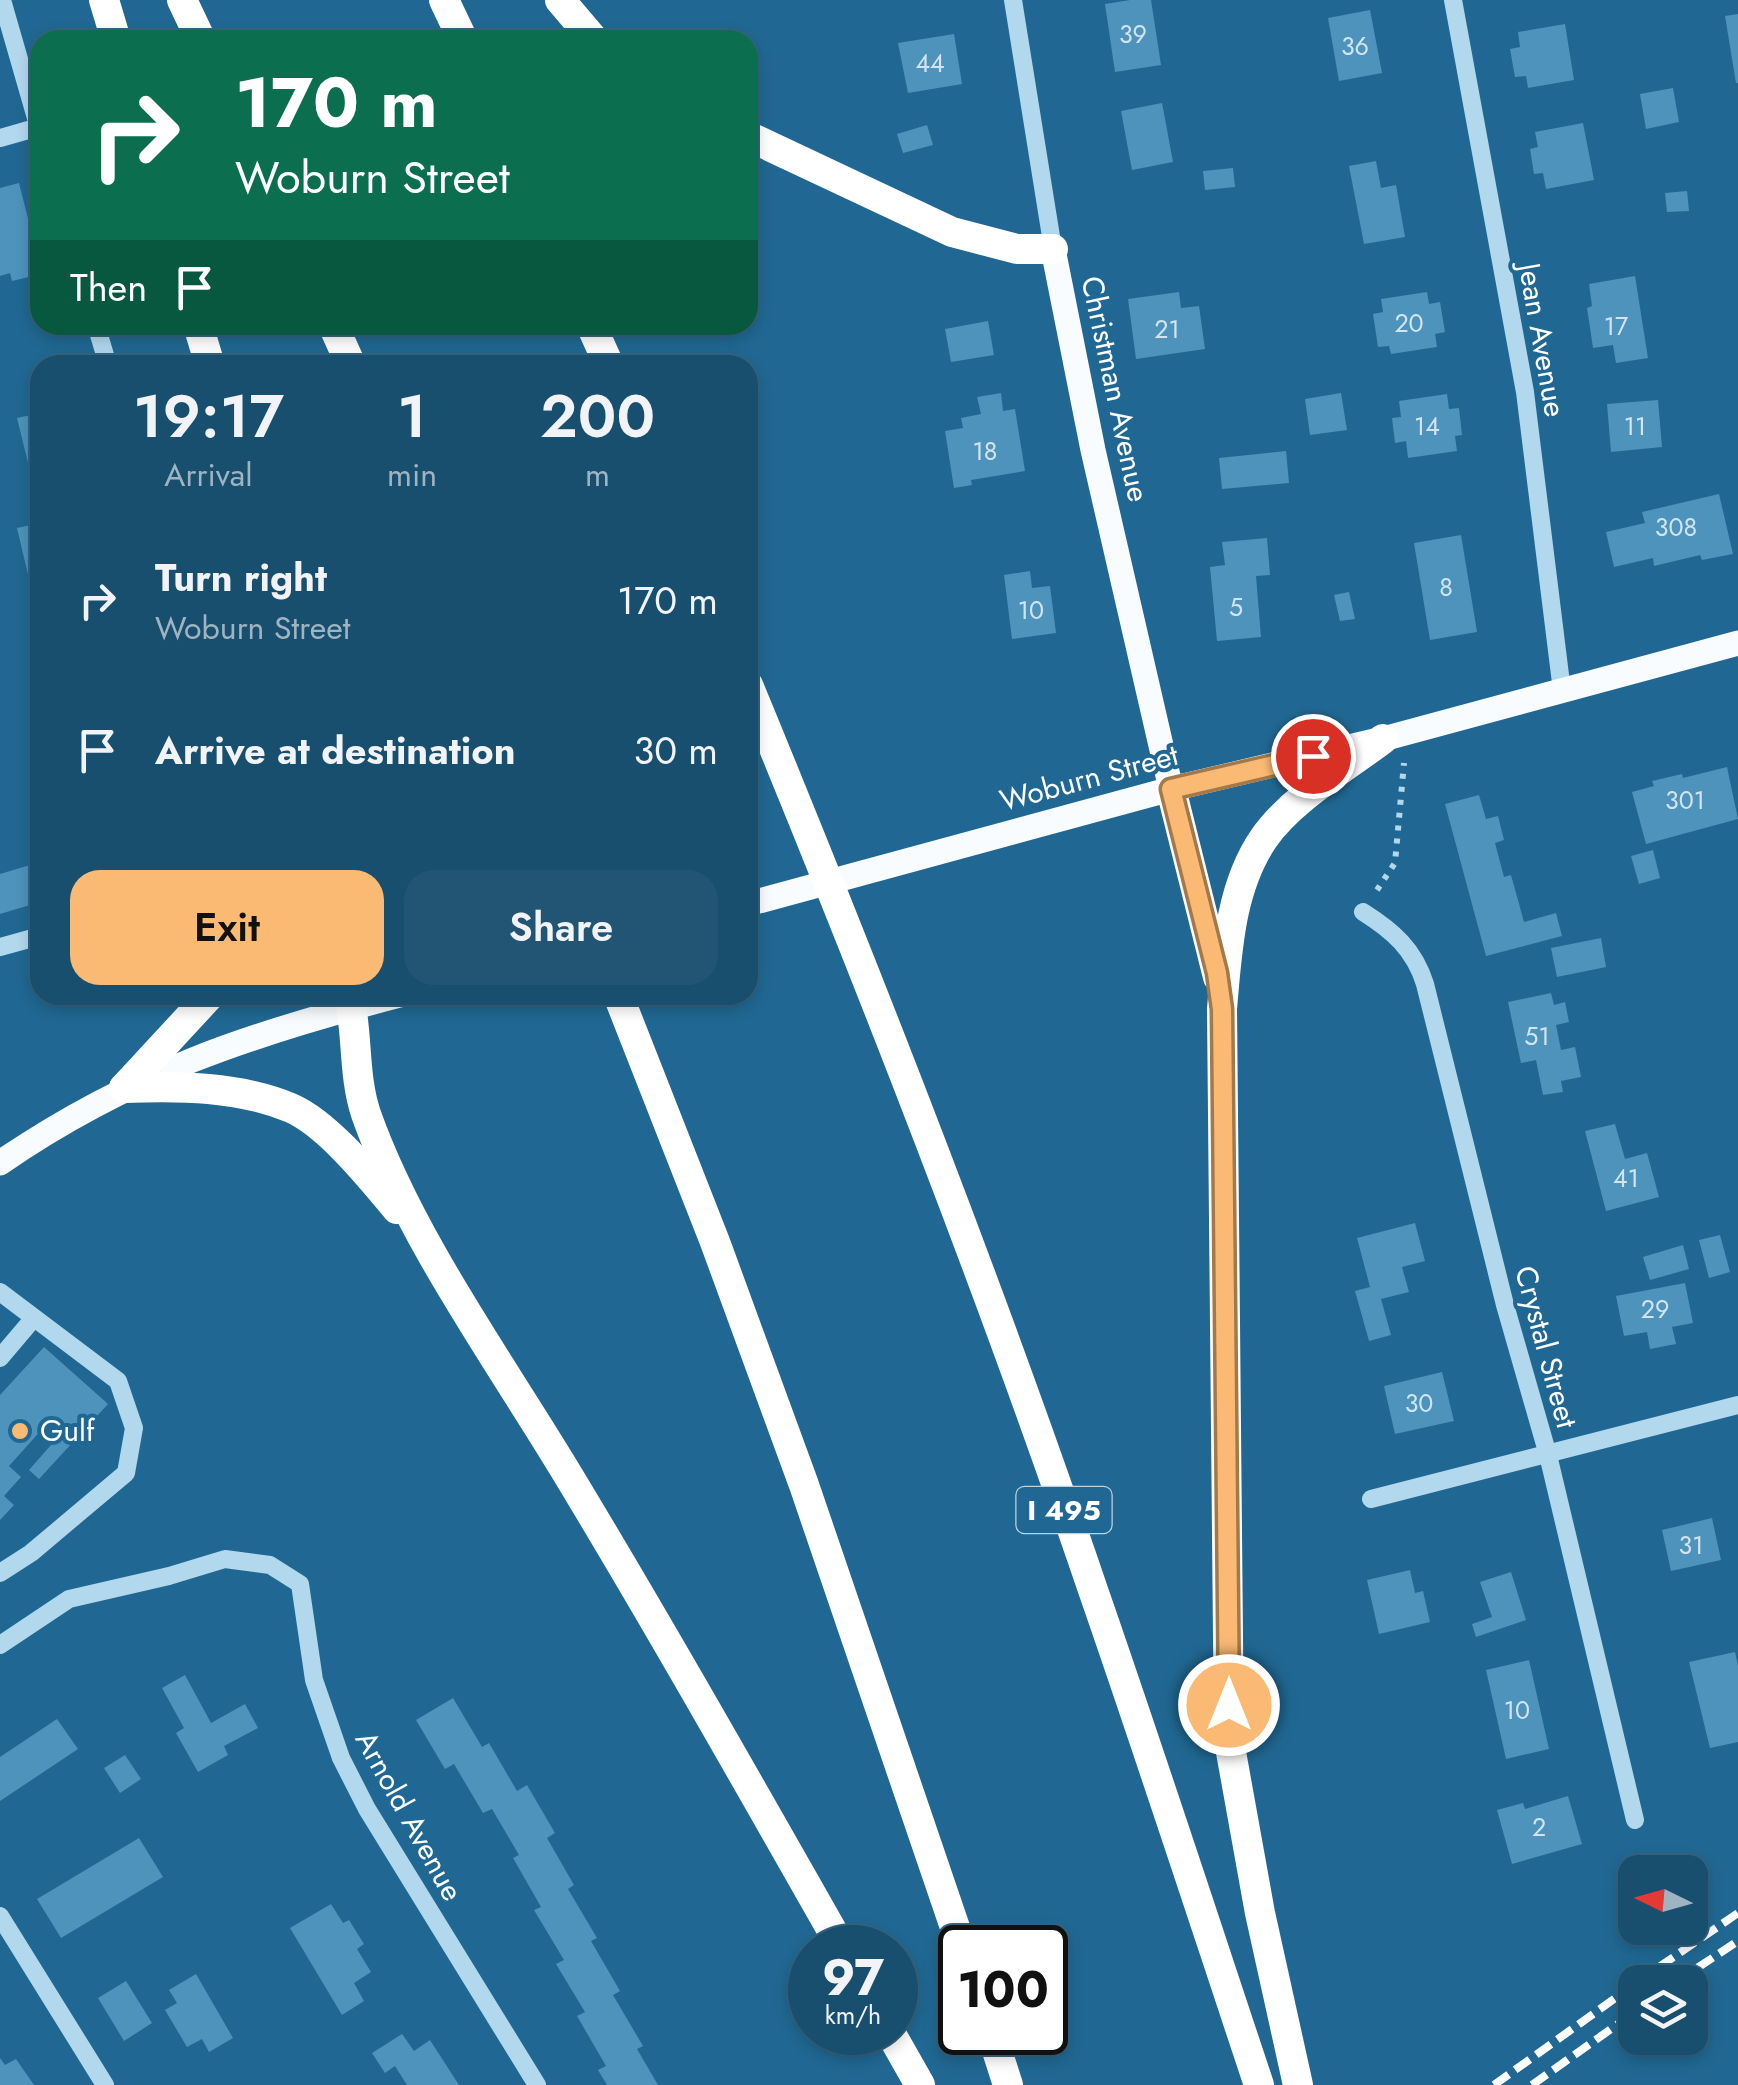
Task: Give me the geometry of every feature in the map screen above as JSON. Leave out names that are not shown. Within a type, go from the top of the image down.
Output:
[{"type":"highway","points":[[104,0],[113,30]]},
{"type":"highway","points":[[182,0],[196,30]]},
{"type":"highway","points":[[444,0],[458,30]]},
{"type":"highway","points":[[560,0],[586,30]]},
{"type":"highway","points":[[758,141],[952,232],[1018,249],[1053,249]]},
{"type":"highway","name":"I 495","points":[[758,709],[852,940],[975,1263],[1092,1587],[1259,2085]]},
{"type":"highway","points":[[1298,2085],[1260,1913],[1229,1741],[1222,1009],[1232,924],[1246,870],[1264,836],[1286,813],[1395,736]]},
{"type":"highway","points":[[1171,789],[1217,973],[1222,1009]]},
{"type":"highway","points":[[124,1088],[201,1005]]},
{"type":"highway","points":[[350,1005],[354,1061],[366,1112],[428,1246],[600,1528],[829,1925]]},
{"type":"highway","points":[[622,1005],[798,1466],[954,1925]]},
{"type":"highway","points":[[124,1088],[170,1086],[234,1091],[294,1109],[350,1154],[428,1246]]},
{"type":"highway","points":[[903,2055],[920,2085]]},
{"type":"highway","points":[[998,2055],[1008,2085]]},
{"type":"main road","name":"Christman Avenue","points":[[1053,249],[1093,450],[1171,789]]},
{"type":"main road","name":"Woburn Street","points":[[758,901],[1171,789],[1395,736],[1738,643]]},
{"type":"main road","points":[[0,1163],[47,1130],[124,1088],[339,1005]]},
{"type":"street","points":[[2,0],[30,98]]},
{"type":"street","name":"Christman Avenue","points":[[1013,0],[1053,249]]},
{"type":"street","name":"Jean Avenue","points":[[1453,0],[1525,392],[1562,690]]},
{"type":"street","points":[[0,138],[30,132]]},
{"type":"street","name":"Crystal Street","points":[[1363,912],[1400,939],[1421,972],[1505,1305],[1548,1455],[1636,1820]]},
{"type":"street","points":[[0,947],[30,939]]},
{"type":"street","points":[[0,1292],[118,1381],[134,1428],[126,1473],[0,1573]]},
{"type":"street","points":[[0,1358],[33,1319]]},
{"type":"street","points":[[1371,1499],[1738,1405]]},
{"type":"street","name":"Arnold Avenue","points":[[0,1644],[69,1599],[169,1576],[225,1558],[270,1565],[300,1584],[314,1680],[340,1758],[367,1809],[537,2085]]},
{"type":"street","points":[[0,1916],[105,2085]]},
{"type":"path","points":[[1363,912],[1395,862],[1395,736]]},
{"type":"building","points":[[1151,0],[1161,65],[1115,72],[1105,4]]},
{"type":"building","points":[[1370,10],[1382,73],[1339,81],[1328,18]]},
{"type":"building","points":[[1738,14],[1738,83],[1736,83],[1725,16]]},
{"type":"building","points":[[1565,24],[1574,80],[1528,88],[1526,76],[1515,77],[1510,49],[1520,47],[1518,32]]},
{"type":"building","points":[[954,34],[962,84],[908,93],[898,43]]},
{"type":"building","points":[[1673,88],[1679,122],[1646,129],[1640,94]]},
{"type":"building","points":[[1162,103],[1173,162],[1132,170],[1121,111]]},
{"type":"building","points":[[1583,123],[1594,180],[1546,189],[1543,173],[1534,174],[1530,149],[1538,147],[1535,132]]},
{"type":"building","points":[[927,125],[933,145],[903,153],[897,134]]},
{"type":"building","points":[[1376,161],[1381,188],[1396,185],[1405,237],[1364,244],[1349,166]]},
{"type":"building","points":[[1233,168],[1235,187],[1205,190],[1203,171]]},
{"type":"building","points":[[19,183],[30,226],[30,277],[12,281],[10,273],[0,276],[0,188]]},
{"type":"building","points":[[1687,191],[1689,211],[1667,212],[1665,193]]},
{"type":"building","points":[[1635,276],[1648,358],[1616,363],[1613,345],[1593,348],[1587,308],[1592,306],[1589,284]]},
{"type":"building","points":[[1179,292],[1181,308],[1199,306],[1205,349],[1136,359],[1128,299]]},
{"type":"building","points":[[1427,292],[1429,304],[1440,302],[1445,332],[1435,334],[1437,347],[1391,354],[1389,346],[1378,347],[1373,314],[1383,312],[1381,299]]},
{"type":"building","points":[[988,321],[994,355],[951,362],[945,329]]},
{"type":"building","points":[[1001,393],[1003,411],[1015,409],[1025,471],[971,480],[972,485],[954,488],[945,431],[963,428],[961,418],[981,414],[977,397]]},
{"type":"building","points":[[1341,393],[1347,430],[1310,435],[1305,399]]},
{"type":"building","points":[[1447,394],[1449,409],[1459,408],[1462,435],[1455,436],[1457,451],[1408,458],[1406,441],[1395,443],[1392,418],[1401,417],[1399,401]]},
{"type":"building","points":[[1658,400],[1662,447],[1611,452],[1607,404]]},
{"type":"building","points":[[30,415],[30,471],[17,418]]},
{"type":"building","points":[[1286,451],[1289,483],[1222,489],[1219,458]]},
{"type":"building","points":[[1719,494],[1733,554],[1702,560],[1700,555],[1654,566],[1653,558],[1614,567],[1606,532],[1645,523],[1642,512]]},
{"type":"building","points":[[30,525],[29,579],[17,528]]},
{"type":"building","points":[[1461,535],[1477,632],[1430,640],[1414,543]]},
{"type":"building","points":[[1267,538],[1270,575],[1256,576],[1261,637],[1217,641],[1210,567],[1225,565],[1222,542]]},
{"type":"building","points":[[1030,571],[1032,588],[1050,586],[1056,633],[1012,639],[1004,575]]},
{"type":"building","points":[[1349,592],[1355,619],[1340,621],[1334,595]]},
{"type":"building","points":[[1727,767],[1738,819],[1646,844],[1632,792],[1654,786],[1652,781]]},
{"type":"building","points":[[1479,795],[1486,819],[1498,816],[1504,840],[1495,843],[1504,877],[1511,875],[1524,922],[1556,913],[1562,936],[1486,956],[1445,804]]},
{"type":"building","points":[[1653,850],[1660,878],[1639,884],[1631,856]]},
{"type":"building","points":[[30,865],[30,905],[0,914],[0,874]]},
{"type":"building","points":[[1601,938],[1606,967],[1557,977],[1551,948]]},
{"type":"building","points":[[1551,993],[1554,1005],[1565,1002],[1569,1022],[1556,1025],[1561,1050],[1575,1047],[1581,1077],[1561,1081],[1563,1092],[1543,1095],[1536,1060],[1521,1063],[1508,1002]]},
{"type":"building","points":[[1615,1124],[1625,1159],[1647,1153],[1659,1197],[1606,1211],[1585,1131]]},
{"type":"building","points":[[1415,1223],[1425,1261],[1402,1267],[1409,1292],[1381,1299],[1391,1335],[1369,1341],[1355,1291],[1370,1287],[1357,1238]]},
{"type":"building","points":[[1720,1235],[1730,1272],[1709,1278],[1699,1240]]},
{"type":"building","points":[[1683,1245],[1689,1269],[1650,1280],[1643,1257]]},
{"type":"building","points":[[1685,1283],[1693,1323],[1672,1327],[1676,1344],[1650,1349],[1647,1332],[1624,1336],[1616,1296]]},
{"type":"building","name":"Gulf","points":[[44,1347],[108,1404],[39,1479],[29,1470],[58,1437],[45,1426],[9,1466],[21,1477],[4,1496],[14,1505],[0,1520],[0,1395]]},
{"type":"building","points":[[1442,1372],[1454,1421],[1395,1434],[1384,1386]]},
{"type":"building","points":[[1712,1518],[1721,1560],[1671,1571],[1662,1530]]},
{"type":"building","points":[[1410,1570],[1415,1593],[1423,1591],[1430,1622],[1379,1634],[1367,1580]]},
{"type":"building","points":[[1511,1572],[1526,1620],[1476,1637],[1472,1624],[1492,1617],[1480,1582]]},
{"type":"building","points":[[1735,1652],[1738,1742],[1710,1748],[1689,1662]]},
{"type":"building","points":[[1529,1660],[1549,1749],[1506,1759],[1486,1670]]},
{"type":"building","points":[[185,1675],[211,1723],[245,1704],[258,1728],[224,1746],[228,1755],[198,1772],[176,1733],[184,1728],[162,1688]]},
{"type":"building","points":[[453,1698],[482,1747],[489,1743],[517,1791],[527,1785],[555,1833],[547,1838],[574,1885],[568,1889],[597,1938],[591,1941],[620,1991],[613,1995],[643,2046],[637,2049],[658,2085],[607,2085],[598,2070],[606,2066],[577,2016],[585,2012],[556,1964],[564,1960],[534,1910],[541,1907],[513,1858],[519,1855],[492,1809],[483,1813],[454,1764],[445,1769],[416,1720]]},
{"type":"building","points":[[57,1719],[78,1749],[0,1801],[0,1757]]},
{"type":"building","points":[[125,1755],[141,1779],[120,1793],[104,1768]]},
{"type":"building","points":[[1568,1796],[1582,1844],[1512,1864],[1497,1810],[1523,1803],[1525,1809]]},
{"type":"building","points":[[139,1838],[163,1877],[61,1938],[37,1899]]},
{"type":"building","points":[[331,1904],[343,1923],[349,1920],[364,1944],[357,1949],[371,1972],[354,1983],[364,2001],[342,2015],[290,1928]]},
{"type":"building","points":[[196,1974],[233,2038],[209,2052],[202,2039],[187,2047],[165,2010],[177,2003],[169,1990]]},
{"type":"building","points":[[126,1981],[152,2023],[124,2041],[98,1998]]},
{"type":"building","points":[[402,2034],[414,2051],[430,2040],[459,2085],[407,2085],[395,2066],[385,2073],[372,2053]]},
{"type":"building","points":[[0,2058],[5,2065],[16,2059],[34,2085],[0,2085]]},
{"type":"railway","points":[[1662,1965],[1738,1913]]},
{"type":"railway","points":[[1702,1965],[1738,1941]]},
{"type":"railway","points":[[1494,2085],[1618,1996]]},
{"type":"railway","points":[[1532,2085],[1618,2024]]},
{"type":"place","name":"Gulf","points":[[20,1431]]},
{"type":"route","points":[[1229,1705],[1222,1009],[1217,973],[1171,789],[1313,756]]}]
